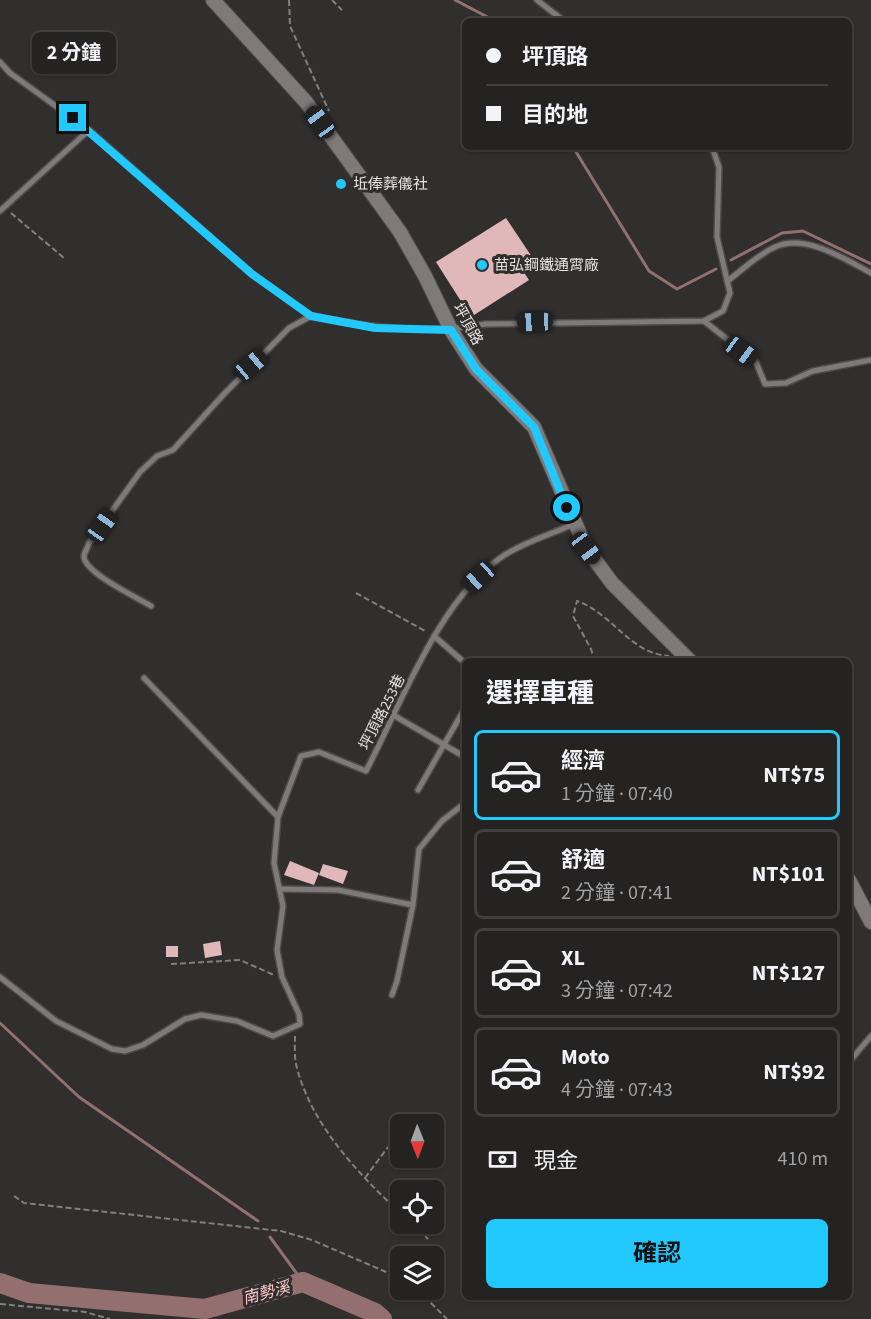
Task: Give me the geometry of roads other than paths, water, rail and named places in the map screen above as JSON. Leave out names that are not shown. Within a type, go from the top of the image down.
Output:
[{"type":"street","name":"坪頂路","points":[[213,0],[306,102],[393,223],[425,276],[451,330],[476,369],[534,427],[586,548],[612,583],[688,658]]},
{"type":"street","points":[[852,886],[871,922]]},
{"type":"lane","points":[[537,0],[560,18]]},
{"type":"lane","points":[[0,62],[10,73],[89,129],[252,274],[311,316],[375,328],[451,330],[486,324],[704,321],[723,311],[730,293],[729,279],[717,237],[719,167],[713,150]]},
{"type":"lane","points":[[2,208],[89,129]]},
{"type":"lane","points":[[729,279],[775,246],[799,243],[834,254],[871,273]]},
{"type":"lane","points":[[151,606],[94,572],[86,564],[84,556],[89,543],[140,472],[157,456],[173,450],[251,365],[290,328],[311,316]]},
{"type":"lane","points":[[704,321],[756,362],[765,384],[786,383],[813,371],[871,360]]},
{"type":"lane","name":"坪頂路253巷","points":[[0,977],[56,1021],[112,1049],[125,1050],[143,1045],[193,1015],[219,1016],[237,1021],[269,1036],[300,1024],[299,1014],[282,977],[277,950],[282,906],[274,863],[278,817],[301,756],[319,752],[366,771],[434,636],[467,588],[503,556],[574,524]]},
{"type":"lane","points":[[434,636],[462,660]]},
{"type":"lane","points":[[144,678],[278,817]]},
{"type":"lane","points":[[418,790],[462,713]]},
{"type":"lane","points":[[395,716],[462,755]]},
{"type":"lane","points":[[392,995],[398,981],[413,905],[419,849],[442,820],[462,805]]},
{"type":"lane","points":[[280,889],[338,890],[413,905]]},
{"type":"lane","points":[[852,1058],[871,1036]]},
{"type":"waterway","points":[[455,0],[489,18]]},
{"type":"waterway","points":[[575,150],[649,271],[677,289],[716,269]]},
{"type":"waterway","points":[[731,260],[782,233],[803,231],[871,264]]},
{"type":"waterway","points":[[0,1023],[79,1097],[258,1221]]},
{"type":"waterway","points":[[270,1237],[303,1282]]},
{"type":"waterway","name":"南勢溪","points":[[0,1283],[29,1293],[205,1309],[303,1282],[375,1313],[382,1319]]},
{"type":"place","name":"坵俸葬儀社","points":[[341,184]]},
{"type":"place","name":"苗弘鋼鐵通霄廠","points":[[482,265]]}]
